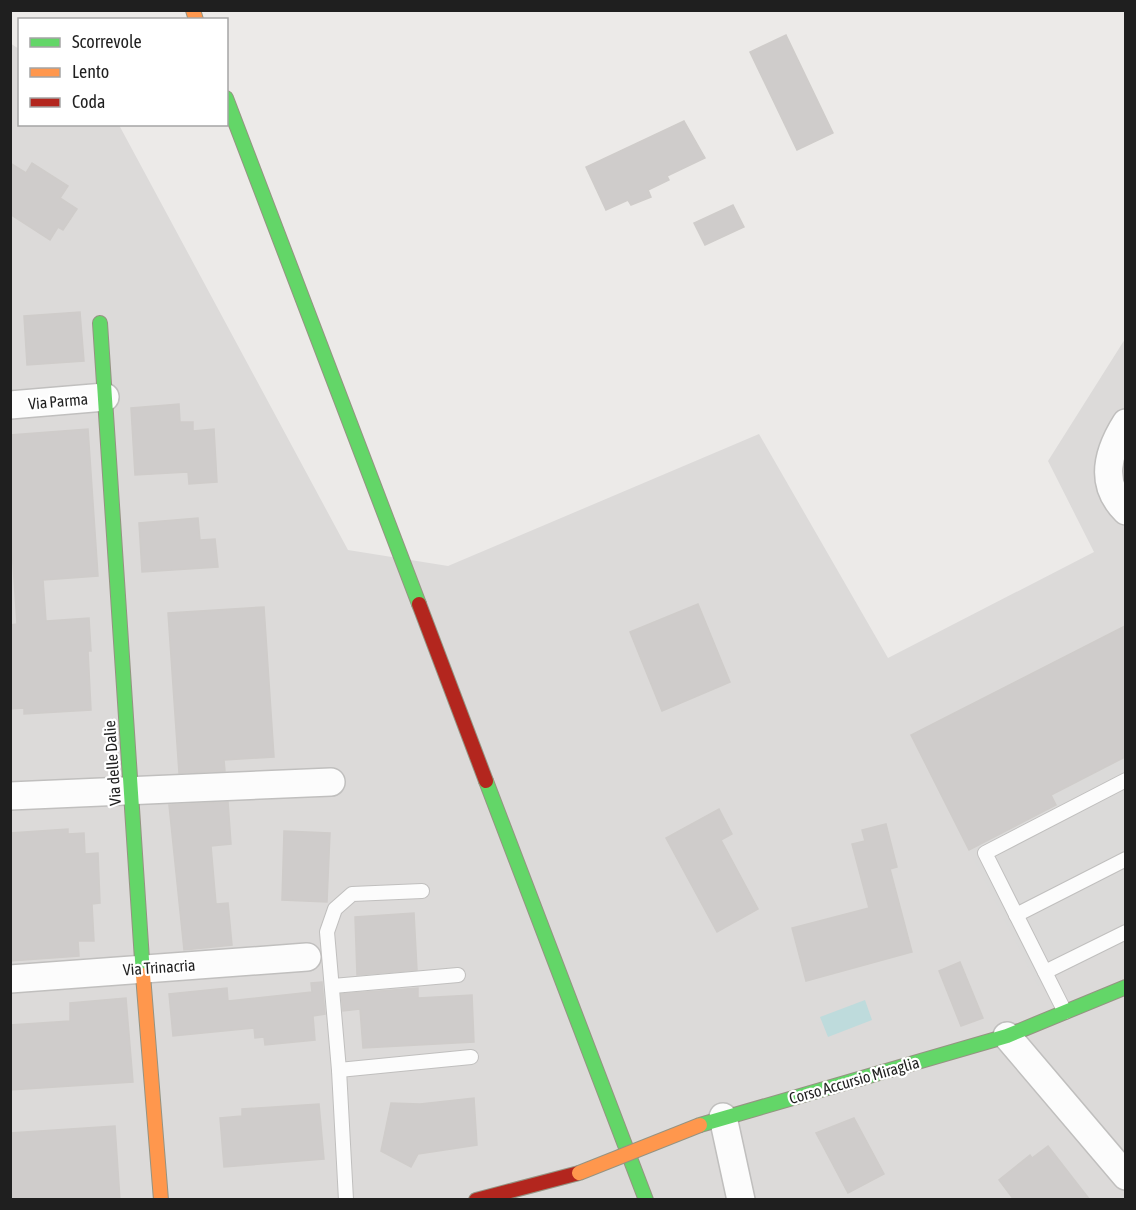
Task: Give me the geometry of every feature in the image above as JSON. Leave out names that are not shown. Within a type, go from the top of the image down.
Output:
[{"type":"street","points":[[228,104],[646,1200]]},
{"type":"street","name":"Via delle Dalie","points":[[100,323],[142,968],[161,1200]]},
{"type":"street","name":"Via Parma","points":[[10,405],[105,397]]},
{"type":"street","points":[[1125,423],[1112,452],[1107,471],[1109,487],[1125,511]]},
{"type":"street","points":[[10,796],[331,782]]},
{"type":"street","name":"Via Trinacria","points":[[10,979],[307,957]]},
{"type":"street","name":"Corso Accursio Miraglia","points":[[533,1193],[712,1121],[1008,1036],[1125,987]]},
{"type":"street","points":[[1008,1036],[1125,1176]]},
{"type":"street","points":[[712,1121],[741,1200]]},
{"type":"street","points":[[476,1200],[533,1193]]},
{"type":"lane","points":[[1065,1012],[986,853],[1125,780]]},
{"type":"lane","points":[[1016,915],[1125,859]]},
{"type":"lane","points":[[346,1200],[339,1070],[327,932],[334,909],[352,894],[422,891]]},
{"type":"lane","points":[[1045,972],[1125,932]]},
{"type":"lane","points":[[333,986],[458,975]]},
{"type":"lane","points":[[339,1070],[471,1057]]},
{"type":"shaded area","points":[[10,43],[18,48],[18,126],[120,126],[348,550],[448,566],[759,434],[888,658],[1094,552],[1048,461],[1125,339],[1125,1199],[11,1199]]},
{"type":"shaded area","points":[[1125,757],[1125,941],[1038,986],[969,850],[1056,805],[1051,795]]},
{"type":"water","points":[[865,1000],[872,1020],[828,1037],[820,1017]]},
{"type":"building","points":[[786,35],[833,133],[797,150],[750,52]]},
{"type":"building","points":[[684,121],[705,158],[667,176],[669,180],[648,190],[651,197],[631,205],[628,200],[606,210],[586,167]]},
{"type":"building","points":[[10,163],[26,173],[32,163],[68,186],[60,198],[77,209],[63,230],[58,227],[50,240],[10,214]]},
{"type":"building","points":[[733,205],[744,227],[705,245],[694,223]]},
{"type":"building","points":[[80,312],[84,361],[27,365],[24,316]]},
{"type":"building","points":[[179,404],[180,422],[193,422],[193,431],[214,429],[217,482],[189,484],[188,472],[135,475],[131,408]]},
{"type":"building","points":[[88,429],[98,576],[43,580],[46,621],[89,618],[91,710],[24,714],[24,708],[10,709],[10,625],[17,624],[10,520],[10,435]]},
{"type":"building","points":[[198,518],[200,540],[215,539],[218,567],[142,572],[139,523]]},
{"type":"building","points":[[698,604],[730,682],[662,711],[630,632]]},
{"type":"building","points":[[264,607],[274,757],[224,760],[225,771],[179,773],[168,613]]},
{"type":"building","points":[[1125,626],[1125,757],[1051,795],[1056,805],[969,850],[911,735]]},
{"type":"building","points":[[228,802],[231,844],[211,846],[216,904],[228,903],[232,945],[184,950],[169,805]]},
{"type":"building","points":[[719,809],[732,834],[721,840],[758,909],[717,932],[666,838]]},
{"type":"building","points":[[886,824],[897,867],[890,869],[912,952],[806,981],[792,928],[869,908],[852,844],[865,841],[862,830]]},
{"type":"building","points":[[68,829],[68,834],[84,833],[85,854],[98,853],[100,903],[92,904],[94,941],[78,941],[79,956],[10,961],[10,833]]},
{"type":"building","points":[[284,831],[330,833],[327,902],[282,900]]},
{"type":"building","points":[[414,913],[417,970],[357,975],[355,917]]},
{"type":"building","points":[[960,962],[983,1018],[961,1026],[939,971]]},
{"type":"building","points":[[322,982],[325,1014],[313,1016],[315,1040],[265,1045],[264,1037],[255,1038],[254,1028],[173,1036],[169,994],[227,988],[228,1001],[312,992],[311,983]]},
{"type":"building","points":[[418,988],[418,998],[472,995],[474,1042],[363,1048],[360,1009],[343,1011],[341,994]]},
{"type":"building","points":[[126,998],[133,1082],[10,1090],[10,1025],[70,1021],[70,1003]]},
{"type":"building","points":[[474,1098],[477,1145],[418,1154],[411,1167],[381,1151],[391,1103],[420,1104]]},
{"type":"building","points":[[319,1104],[324,1159],[224,1167],[220,1118],[242,1116],[242,1109]]},
{"type":"building","points":[[854,1118],[884,1174],[848,1193],[816,1133]]},
{"type":"building","points":[[115,1126],[120,1200],[10,1200],[10,1133]]},
{"type":"building","points":[[1048,1146],[1090,1200],[1014,1200],[999,1180],[1030,1155],[1032,1158]]},
{"type":"traffic: fast","points":[[228,103],[419,604]]},
{"type":"traffic: fast","points":[[100,323],[143,975]]},
{"type":"traffic: fast","points":[[486,781],[646,1200]]},
{"type":"traffic: fast","points":[[700,1125],[1007,1036],[1126,987]]},
{"type":"traffic: slow","points":[[193,10],[195,18]]},
{"type":"traffic: slow","points":[[143,975],[161,1200]]},
{"type":"traffic: slow","points":[[579,1173],[700,1125]]},
{"type":"traffic: jam","points":[[419,604],[486,781]]},
{"type":"traffic: jam","points":[[476,1200],[579,1173]]}]
